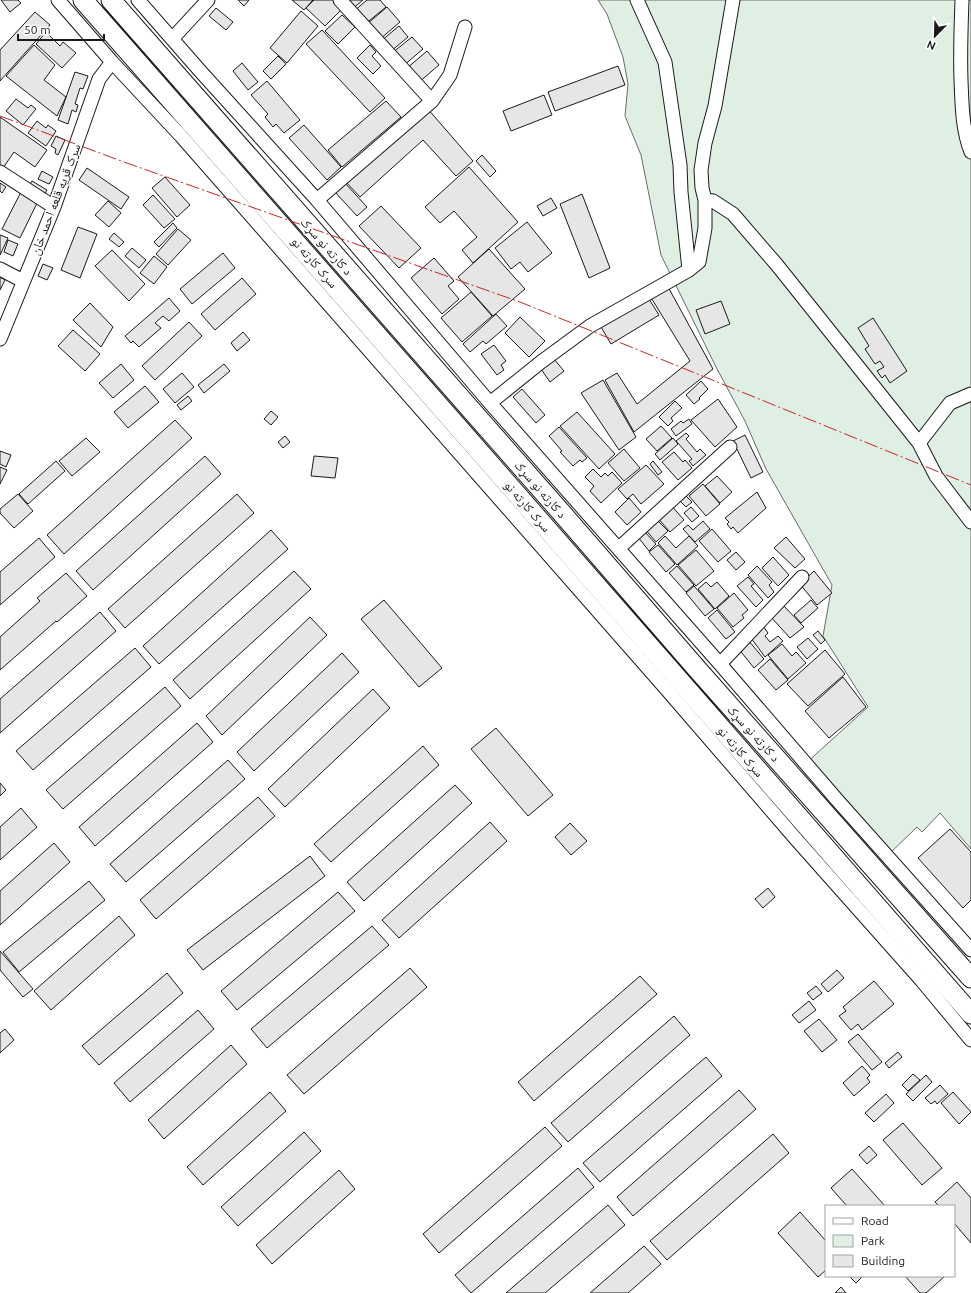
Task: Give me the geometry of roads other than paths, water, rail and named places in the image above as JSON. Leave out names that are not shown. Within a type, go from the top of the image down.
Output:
[{"type":"highway","name":"سرک کارته نو","points":[[83,0],[803,822],[891,920],[971,1014]]},
{"type":"highway","name":"د کارته نو سړک","points":[[111,0],[698,670],[971,978]]},
{"type":"highway","points":[[370,326],[384,312]]},
{"type":"highway","points":[[891,920],[906,904]]},
{"type":"street","points":[[58,0],[112,62],[191,147],[795,838],[922,980],[971,1040]]},
{"type":"street","points":[[138,0],[317,200],[490,402],[619,548],[828,790],[971,950]]},
{"type":"street","points":[[172,39],[208,0]]},
{"type":"street","points":[[340,0],[432,101]]},
{"type":"street","points":[[637,0],[665,62],[680,165],[681,192],[689,270]]},
{"type":"street","points":[[490,402],[590,326],[689,270],[699,262],[704,228],[705,200],[702,188],[701,170],[705,143],[715,106],[733,0]]},
{"type":"street","points":[[962,0],[960,40],[962,110],[967,142],[971,152]]},
{"type":"street","points":[[317,200],[432,101],[450,75],[465,27]]},
{"type":"street","name":"سرک قریه قلعه احمد خان","points":[[0,339],[54,207],[99,79],[112,62]]},
{"type":"street","points":[[0,172],[54,207]]},
{"type":"street","points":[[705,200],[713,200],[733,214],[777,265],[919,443],[936,476],[971,522]]},
{"type":"street","points":[[0,269],[23,281]]},
{"type":"street","points":[[919,443],[950,403],[971,394]]},
{"type":"street","points":[[619,548],[730,447]]},
{"type":"street","points":[[720,664],[802,577]]}]
